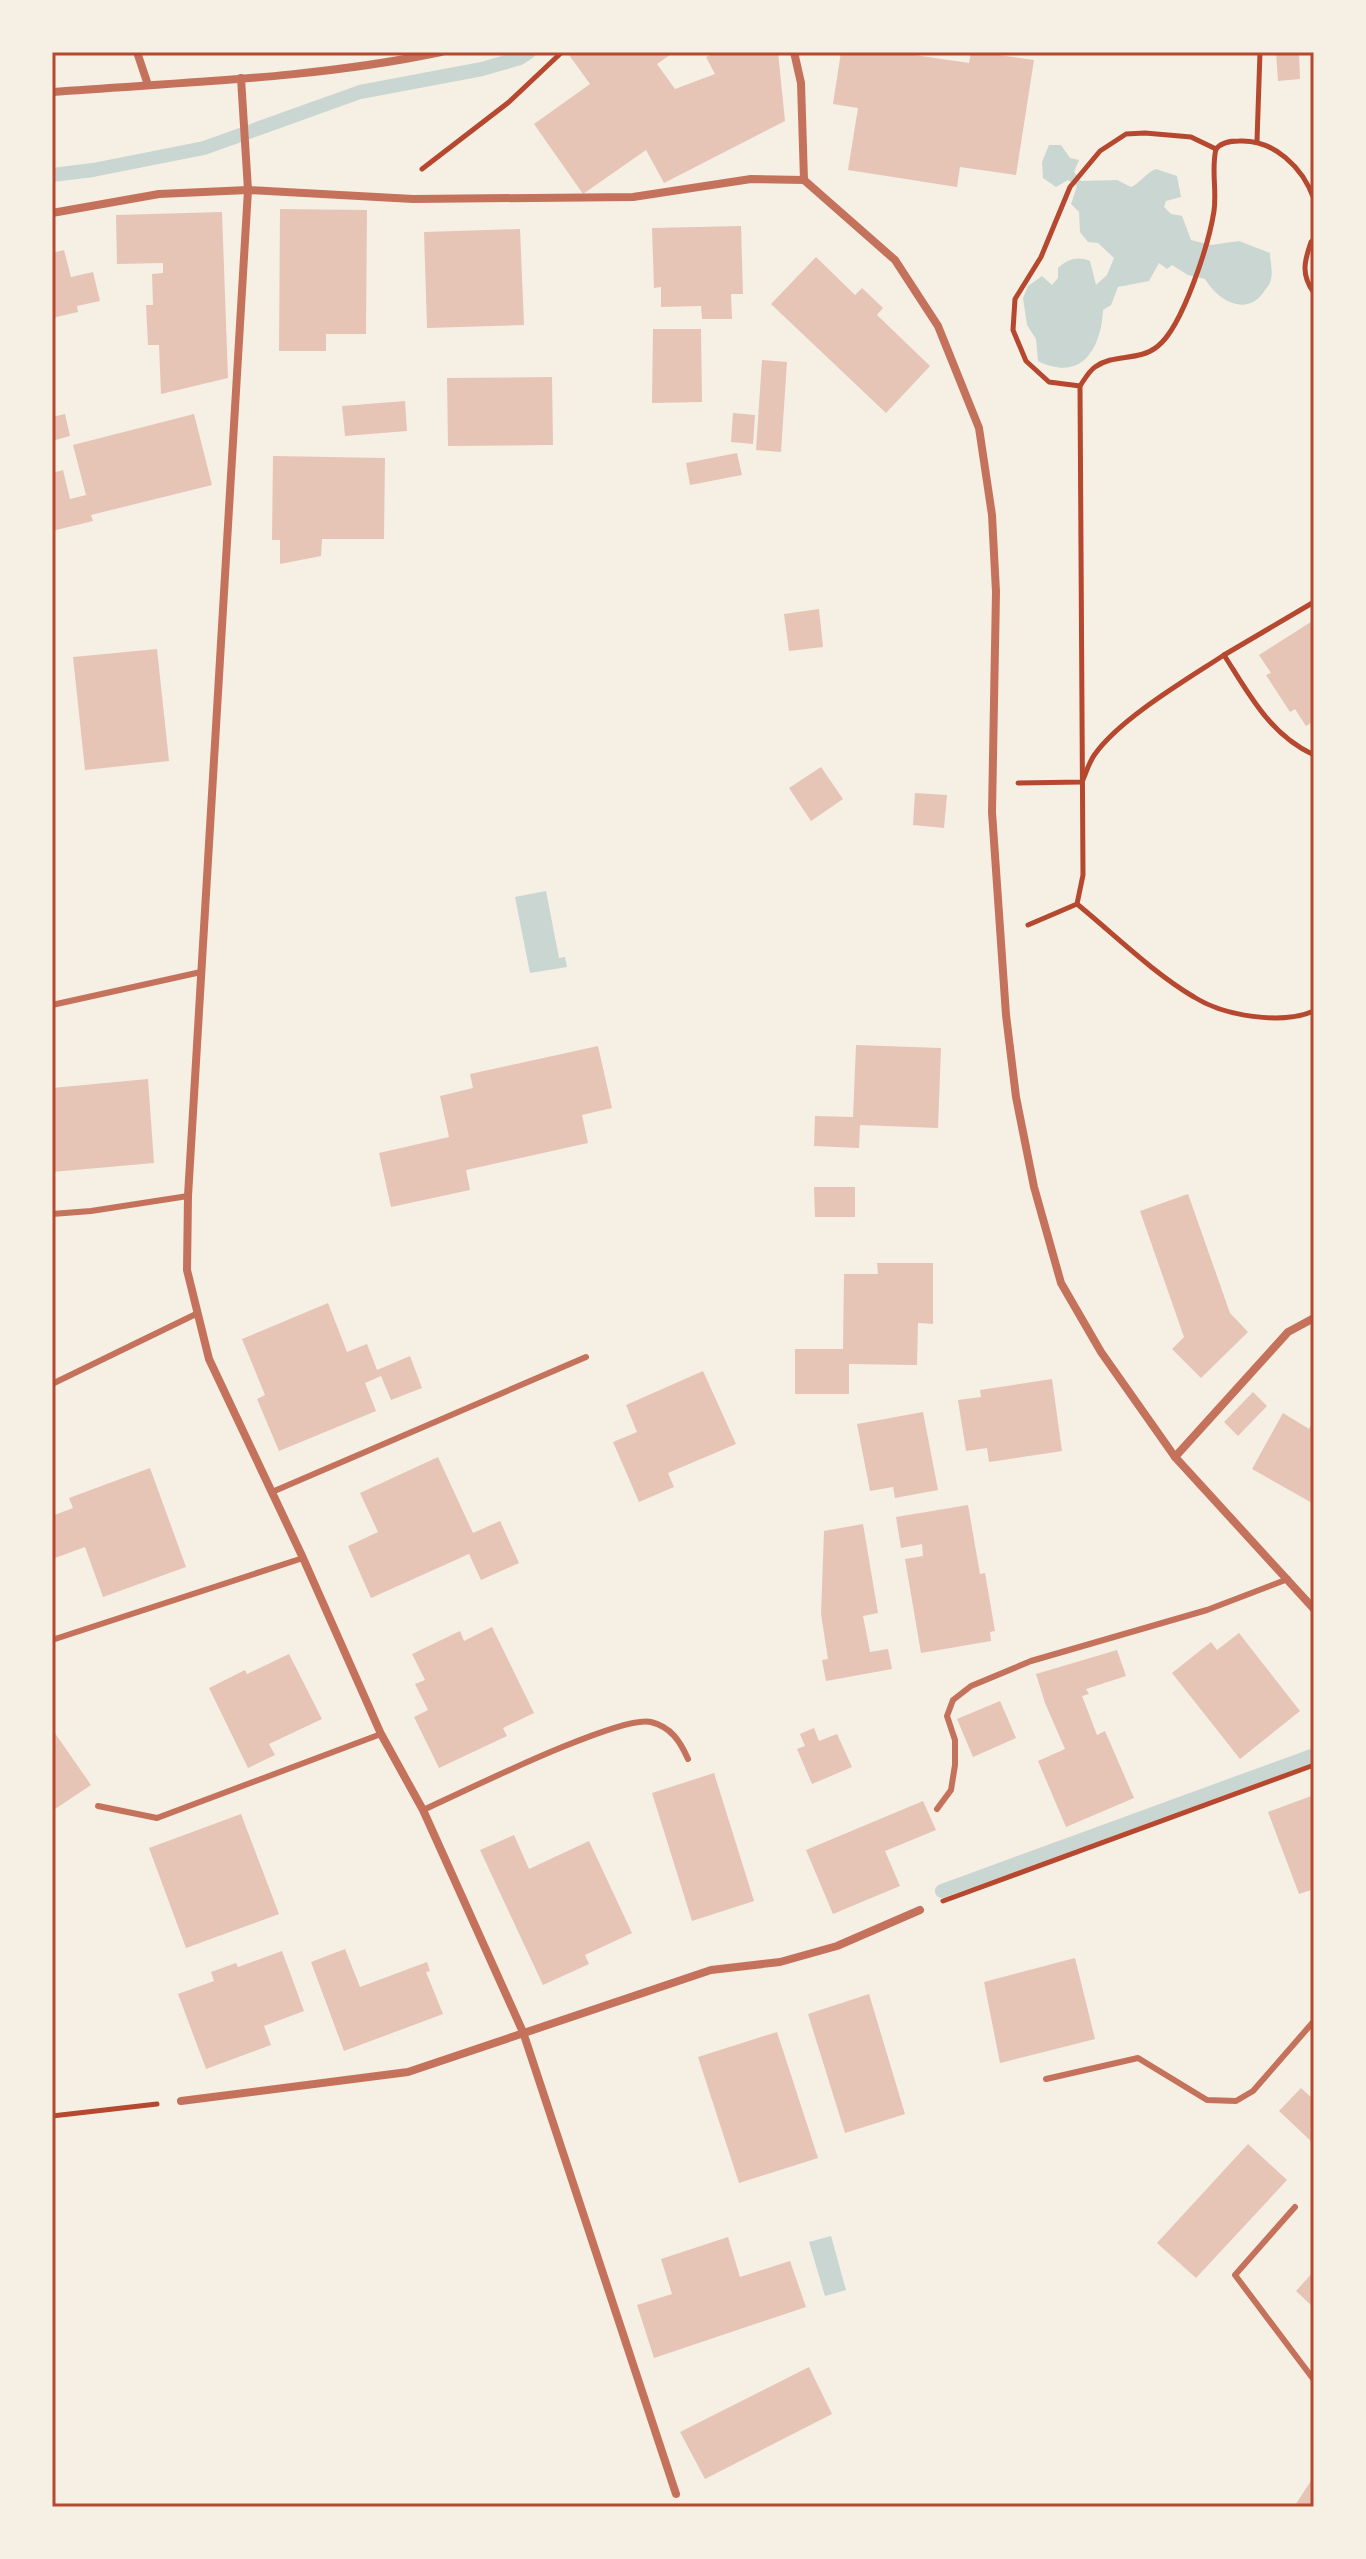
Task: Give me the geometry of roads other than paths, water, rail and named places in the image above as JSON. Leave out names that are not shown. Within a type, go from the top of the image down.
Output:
[{"type":"street","points":[[137,52],[148,85]]},
{"type":"street","points":[[52,92],[241,78],[395,62],[441,52]]},
{"type":"street","points":[[794,52],[801,83],[804,180]]},
{"type":"street","points":[[241,78],[248,190],[188,1196],[187,1270],[209,1359],[303,1558],[381,1734],[423,1810],[523,2032],[676,2494]]},
{"type":"street","points":[[52,213],[159,194],[248,190],[413,199],[633,197],[751,179],[804,180],[895,260],[938,326],[979,428],[992,515],[996,592],[992,783],[1000,930],[1016,1097],[1034,1187],[1061,1283],[1101,1352],[1175,1457],[1314,1609]]},
{"type":"street","points":[[1175,1457],[1288,1332],[1314,1318]]},
{"type":"street","points":[[181,2101],[408,2072],[711,1970],[780,1962],[837,1946],[920,1910]]},
{"type":"lane","points":[[52,1005],[201,972]]},
{"type":"lane","points":[[52,1214],[188,1196]]},
{"type":"lane","points":[[52,1384],[196,1314]]},
{"type":"lane","points":[[272,1492],[586,1357]]},
{"type":"lane","points":[[52,1640],[303,1558]]},
{"type":"lane","points":[[937,1809],[951,1790],[955,1765],[955,1740],[947,1716],[953,1700],[971,1686],[1031,1661],[1207,1610],[1288,1579]]},
{"type":"lane","points":[[423,1810],[623,1724],[650,1721],[677,1736],[688,1759]]},
{"type":"lane","points":[[98,1806],[157,1818],[381,1734]]},
{"type":"lane","points":[[1046,2079],[1138,2058],[1207,2100],[1236,2101],[1253,2091],[1314,2021]]},
{"type":"lane","points":[[1295,2207],[1235,2275],[1314,2380]]},
{"type":"waterway","points":[[52,175],[204,148],[360,92],[482,69],[520,58],[529,52]]},
{"type":"waterway","points":[[942,1891],[1314,1755]]}]
